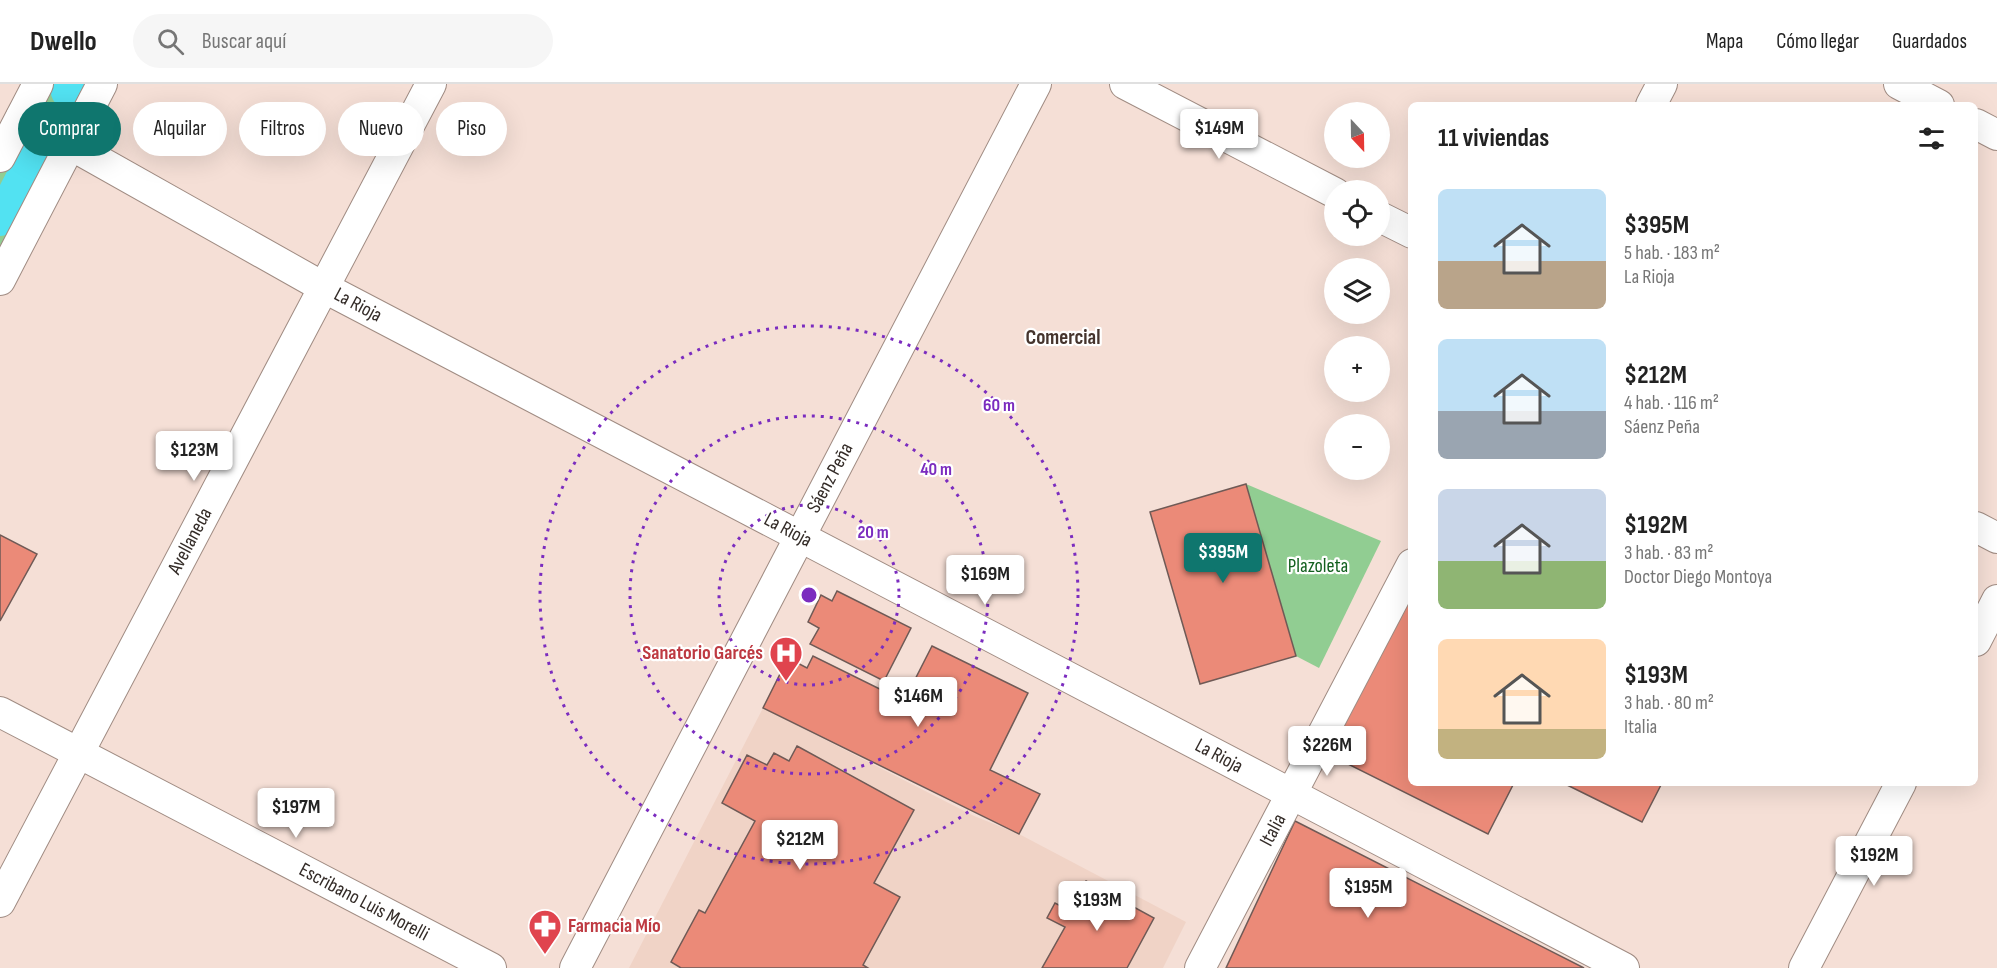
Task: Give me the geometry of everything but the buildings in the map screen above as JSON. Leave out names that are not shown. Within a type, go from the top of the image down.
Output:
[{"type":"street","points":[[29,102],[38,84]]},
{"type":"street","points":[[93,102],[102,84]]},
{"type":"street","name":"Avellaneda","points":[[0,902],[431,84]]},
{"type":"street","name":"Sáenz Peña","points":[[575,968],[1036,84]]},
{"type":"street","points":[[1125,84],[1324,187]]},
{"type":"street","points":[[1653,102],[1662,84]]},
{"type":"street","points":[[1899,84],[1933,102]]},
{"type":"street","points":[[0,156],[18,123]]},
{"type":"street","points":[[1978,125],[1997,135]]},
{"type":"street","points":[[0,280],[65,156]]},
{"type":"street","name":"La Rioja","points":[[88,156],[323,287],[1624,968]]},
{"type":"street","points":[[1390,222],[1408,231]]},
{"type":"street","points":[[1978,528],[1997,538]]},
{"type":"street","name":"Italia","points":[[1200,968],[1408,572]]},
{"type":"street","points":[[1978,637],[1997,600]]},
{"type":"street","name":"Escribano Luis Morelli","points":[[0,712],[491,968]]},
{"type":"street","points":[[1804,968],[1899,786]]},
{"type":"shaded area","points":[[763,708],[974,816],[1019,834],[1186,922],[1163,968],[629,968]]},
{"type":"green space","points":[[45,84],[97,84],[88,102],[36,102]]},
{"type":"green space","points":[[18,136],[18,156],[59,156],[0,269],[0,171]]},
{"type":"green space","name":"Plazoleta","points":[[1246,484],[1381,541],[1319,668],[1296,656]]},
{"type":"waterway","points":[[67,92],[71,84]]},
{"type":"waterway","points":[[0,220],[33,156]]},
{"type":"place","name":"Sanatorio Garcés","points":[[786,682]]},
{"type":"place","name":"Farmacia Mío","points":[[545,955]]},
{"type":"district","name":"Comercial","points":[[1063,337]]}]
